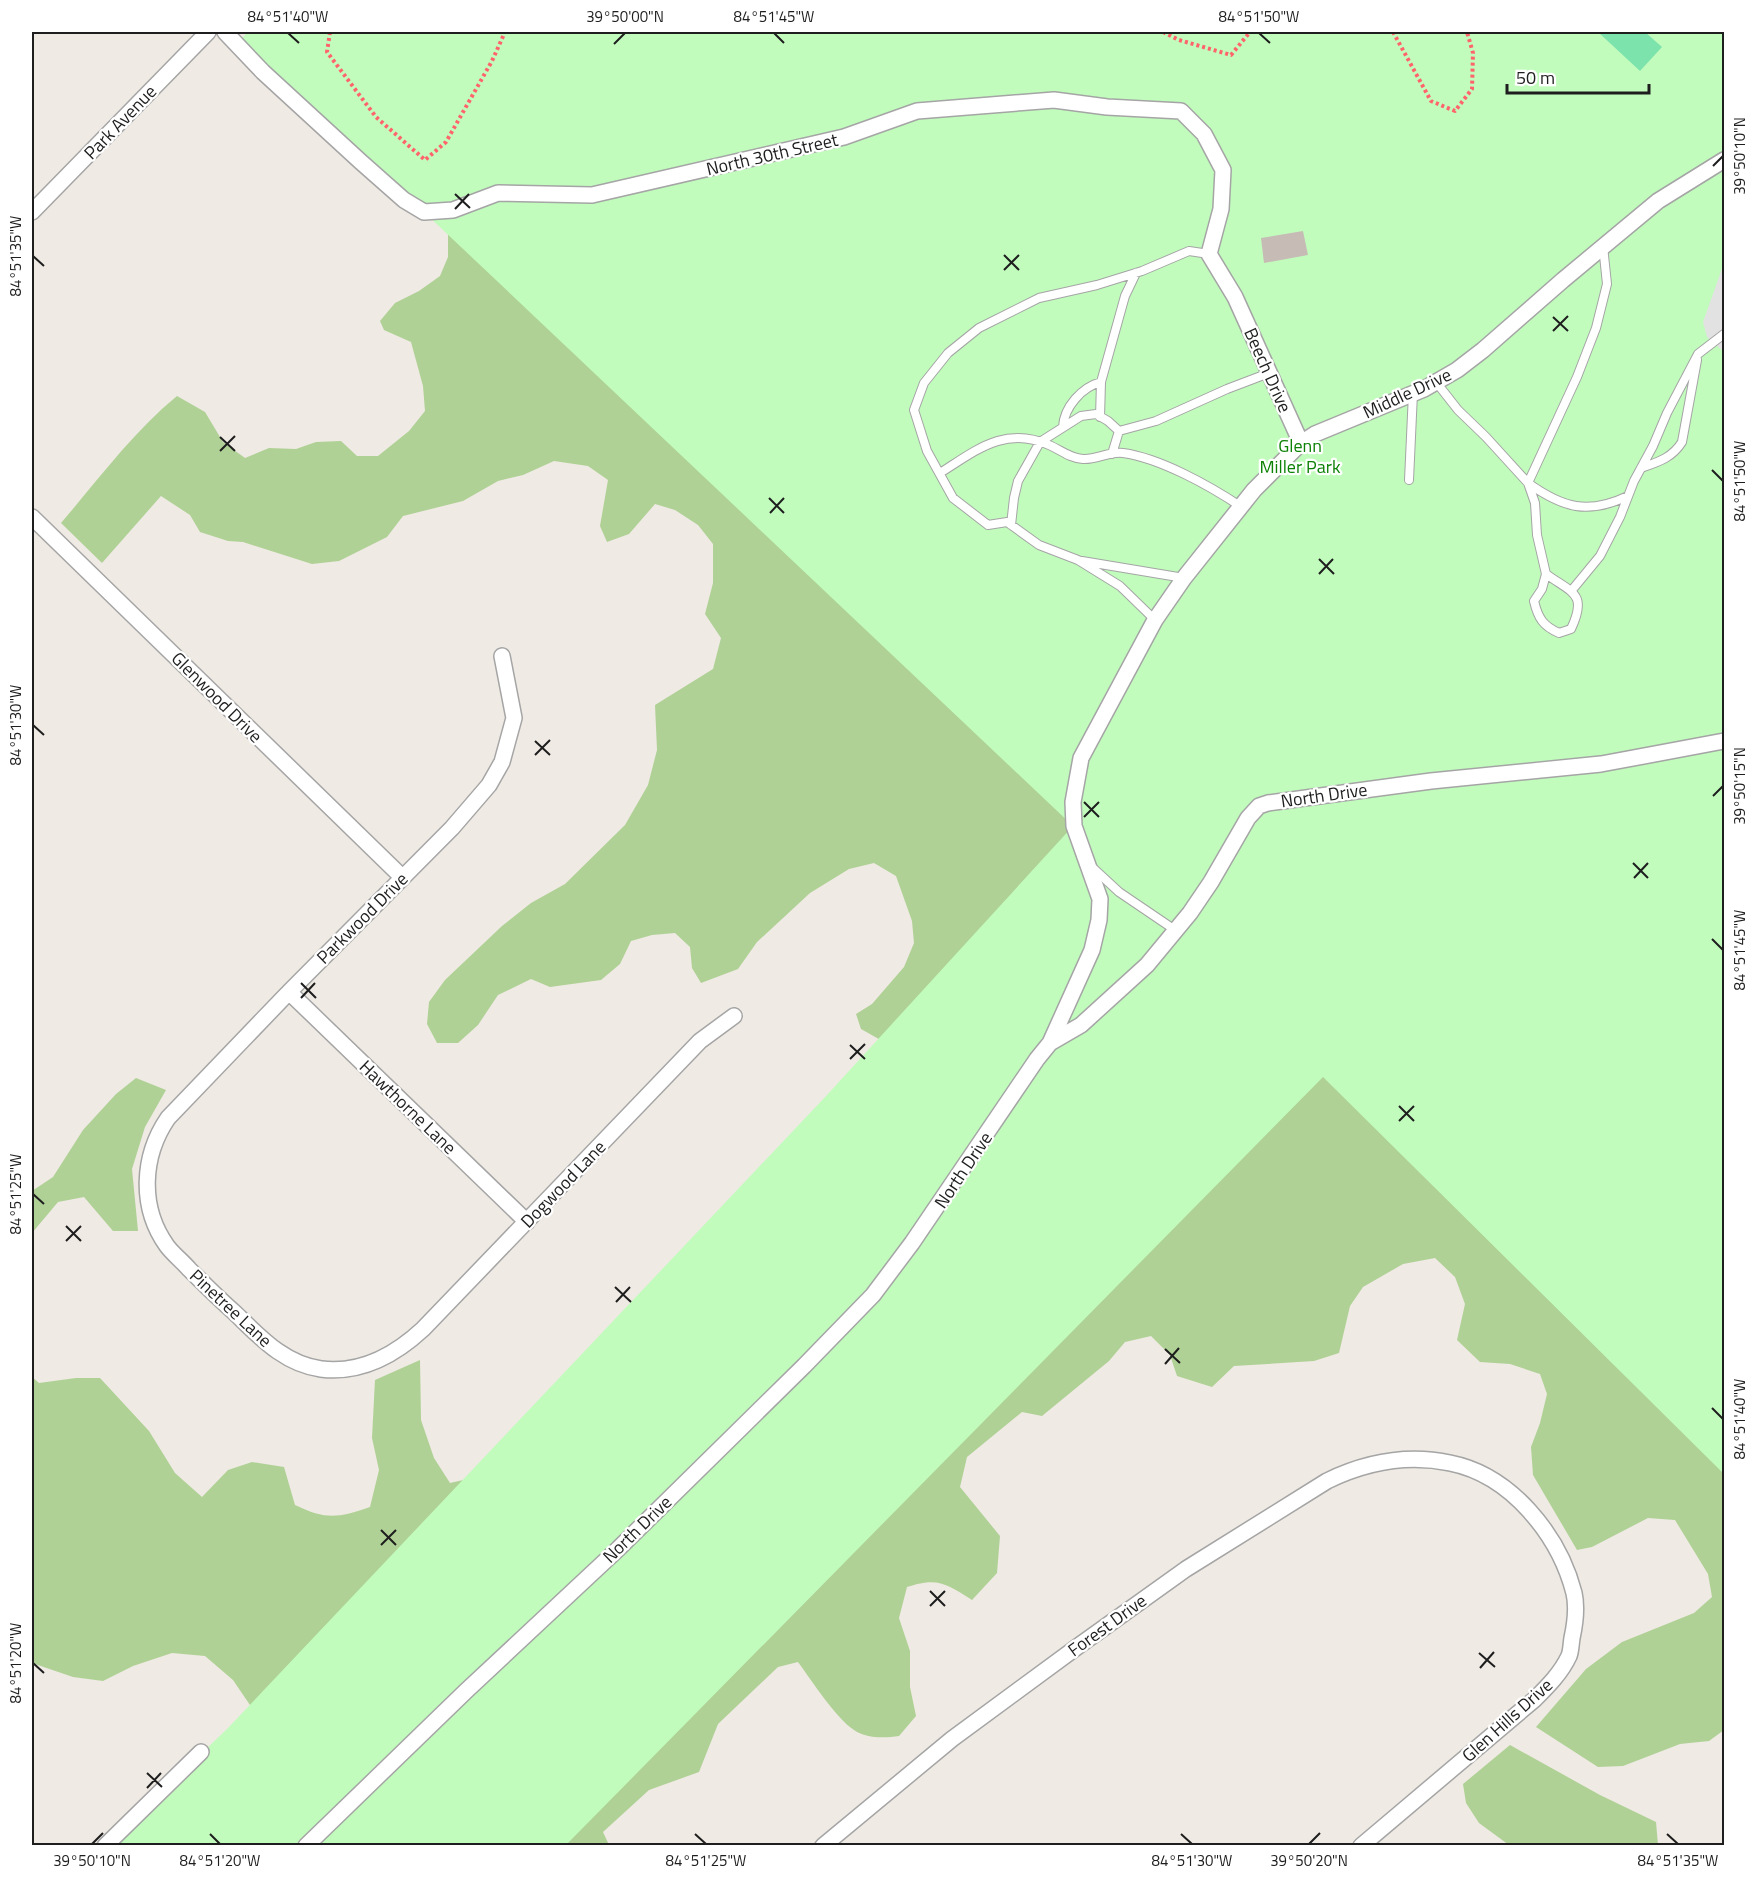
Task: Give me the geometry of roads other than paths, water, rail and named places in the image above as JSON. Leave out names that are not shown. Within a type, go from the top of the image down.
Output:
[{"type":"street","name":"Park Avenue","points":[[32,212],[208,32]]},
{"type":"street","name":"North 30th Street","points":[[225,32],[263,72],[361,162],[404,200],[424,212],[453,210],[498,193],[592,195],[844,136],[917,111],[1054,100],[1107,107],[1181,111],[1204,134],[1223,170],[1221,209],[1209,254]]},
{"type":"street","name":"Middle Drive","points":[[1050,1043],[1092,950],[1099,920],[1100,899],[1074,826],[1073,801],[1081,759],[1155,620],[1184,578],[1240,506],[1301,442],[1413,393],[1457,370],[1484,350],[1658,201],[1725,160]]},
{"type":"street","name":"Beech Drive","points":[[1209,254],[1235,297],[1301,442]]},
{"type":"street","name":"Glenwood Drive","points":[[32,517],[402,877]]},
{"type":"street","name":"Parkwood Drive","points":[[147,1191],[148,1169],[152,1152],[168,1118],[452,828],[489,785],[502,762],[514,718],[502,656]]},
{"type":"street","name":"North Drive","points":[[306,1845],[465,1691],[618,1548],[804,1366],[873,1294],[912,1243],[1037,1059],[1050,1043],[1080,1025],[1148,965],[1211,882],[1248,818],[1259,806],[1431,782],[1601,764],[1725,741]]},
{"type":"street","name":"Hawthorne Lane","points":[[289,992],[527,1222]]},
{"type":"street","name":"Dogwood Lane","points":[[392,1354],[423,1329],[700,1041],[734,1016]]},
{"type":"street","name":"Pinetree Lane","points":[[147,1191],[157,1228],[168,1247],[217,1297],[284,1356],[310,1366],[336,1370],[352,1368],[392,1354]]},
{"type":"street","name":"Forest Drive","points":[[822,1845],[952,1740],[1186,1569],[1326,1481],[1346,1472],[1384,1462],[1420,1459]]},
{"type":"street","name":"Glen Hills Drive","points":[[1361,1845],[1553,1681],[1569,1655],[1575,1625],[1575,1595],[1562,1559],[1525,1506],[1491,1479],[1452,1463],[1420,1459]]},
{"type":"street","points":[[105,1845],[201,1752]]},
{"type":"lane","points":[[1546,574],[1572,590],[1579,602],[1577,616],[1571,629],[1559,633],[1546,627],[1537,616],[1534,601],[1542,589],[1546,574],[1537,535],[1535,503],[1528,483],[1577,377],[1596,328],[1607,284],[1603,246]]},
{"type":"lane","points":[[1155,620],[1120,586],[1078,560],[1039,545],[1007,522],[988,525],[953,498],[927,451],[914,410],[924,383],[948,353],[979,328],[1039,298],[1097,285],[1136,273],[1189,251],[1209,254]]},
{"type":"lane","points":[[1100,417],[1101,382],[1125,296],[1136,273]]},
{"type":"lane","points":[[1572,590],[1600,556],[1698,354],[1725,334]]},
{"type":"lane","points":[[1641,468],[1675,453],[1682,442],[1698,354]]},
{"type":"lane","points":[[1119,431],[1156,421],[1269,373]]},
{"type":"lane","points":[[1063,427],[1063,416],[1069,406],[1092,384],[1101,382]]},
{"type":"lane","points":[[1436,382],[1458,410],[1528,483],[1544,494],[1565,505],[1583,507],[1600,506],[1628,496]]},
{"type":"lane","points":[[1409,480],[1413,393]]},
{"type":"lane","points":[[1011,525],[1018,481],[1040,442],[1081,416],[1096,414],[1119,431]]},
{"type":"lane","points":[[1112,454],[1119,431]]},
{"type":"lane","points":[[940,473],[970,452],[1008,437],[1040,442],[1066,456],[1085,459],[1121,452],[1144,458],[1202,483],[1240,506]]},
{"type":"lane","points":[[1078,560],[1184,578]]},
{"type":"lane","points":[[1087,864],[1119,892],[1175,930]]},
{"type":"park label","name":"Glenn Miller Park","points":[[1300,455]]}]
